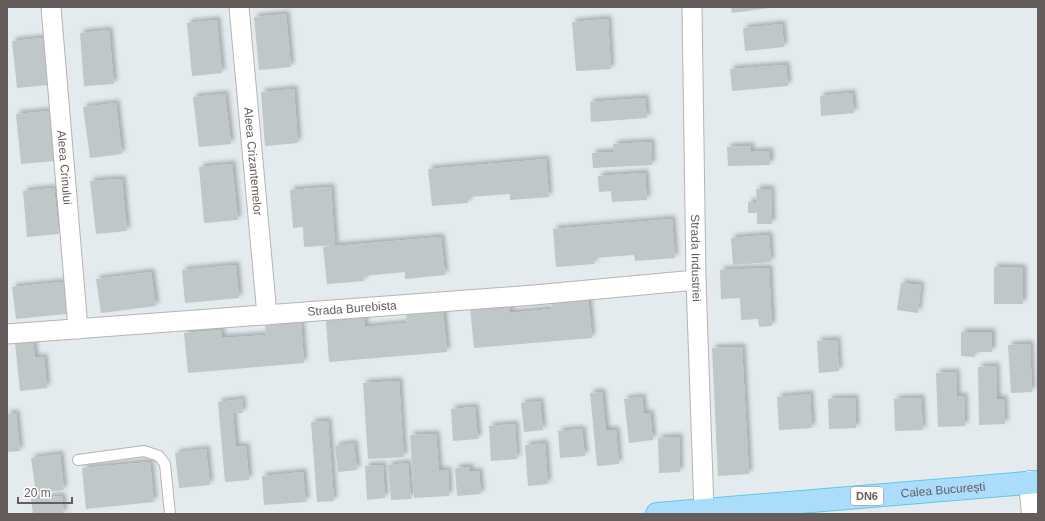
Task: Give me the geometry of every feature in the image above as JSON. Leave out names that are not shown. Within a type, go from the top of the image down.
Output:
[{"type":"main road","name":"Calea București","points":[[657,514],[1034,482]]},
{"type":"main road","points":[[1033,514],[1034,482]]},
{"type":"street","name":"Aleea Crinului","points":[[50,7],[78,329]]},
{"type":"street","name":"Aleea Crizantemelor","points":[[239,7],[267,315]]},
{"type":"street","name":"Strada Industriei","points":[[692,7],[696,280],[704,510]]},
{"type":"street","name":"Strada Burebista","points":[[7,334],[527,296],[696,280]]},
{"type":"lane","points":[[78,460],[144,451],[159,456],[165,464],[170,514]]},
{"type":"building","points":[[731,7],[768,7],[768,8],[732,13]]},
{"type":"building","points":[[286,14],[291,67],[259,70],[254,17]]},
{"type":"building","points":[[608,19],[611,69],[576,71],[572,22]]},
{"type":"building","points":[[217,20],[222,73],[192,76],[187,23]]},
{"type":"building","points":[[782,24],[784,47],[745,51],[743,28]]},
{"type":"building","points":[[109,30],[114,84],[84,86],[80,33]]},
{"type":"building","points":[[43,38],[48,85],[17,88],[12,41]]},
{"type":"building","points":[[786,65],[788,86],[732,91],[730,69]]},
{"type":"building","points":[[294,89],[298,143],[265,146],[261,92]]},
{"type":"building","points":[[852,93],[854,113],[821,116],[820,96]]},
{"type":"building","points":[[225,94],[231,144],[199,147],[193,97]]},
{"type":"building","points":[[645,98],[647,118],[591,122],[590,102]]},
{"type":"building","points":[[116,103],[122,154],[90,158],[83,107]]},
{"type":"building","points":[[49,111],[54,161],[21,164],[16,114]]},
{"type":"building","points":[[651,142],[652,165],[593,168],[592,153],[614,152],[613,144]]},
{"type":"building","points":[[751,146],[751,152],[770,151],[770,165],[728,166],[727,147]]},
{"type":"building","points":[[546,159],[549,197],[510,200],[510,194],[468,197],[468,203],[432,206],[428,169]]},
{"type":"building","points":[[232,164],[238,220],[204,223],[199,167]]},
{"type":"building","points":[[645,173],[647,200],[612,202],[611,191],[599,192],[598,176]]},
{"type":"building","points":[[122,179],[127,231],[96,234],[90,181]]},
{"type":"building","points":[[331,187],[335,245],[304,247],[303,227],[293,228],[290,190]]},
{"type":"building","points":[[54,188],[59,234],[27,237],[23,191]]},
{"type":"building","points":[[756,189],[771,189],[772,224],[757,224],[757,213],[748,213],[748,202],[757,202]]},
{"type":"building","points":[[672,219],[675,258],[635,261],[634,255],[594,258],[594,264],[556,267],[553,229]]},
{"type":"building","points":[[769,235],[771,262],[733,265],[731,238]]},
{"type":"building","points":[[441,237],[445,275],[405,279],[405,272],[363,276],[364,281],[327,284],[323,247]]},
{"type":"building","points":[[236,265],[239,298],[185,303],[182,270]]},
{"type":"building","points":[[994,267],[1023,268],[1023,304],[994,304]]},
{"type":"building","points":[[769,268],[772,326],[759,327],[758,319],[741,320],[740,298],[721,299],[720,270]]},
{"type":"building","points":[[151,272],[156,306],[101,313],[96,279]]},
{"type":"building","points":[[63,282],[66,314],[16,319],[12,287]]},
{"type":"building","points":[[901,283],[921,285],[918,313],[897,310]]},
{"type":"building","points":[[588,296],[592,338],[474,348],[470,307],[509,304],[510,313],[552,309],[551,299]]},
{"type":"building","points":[[443,310],[447,352],[329,362],[326,321],[364,318],[365,327],[407,323],[406,313]]},
{"type":"building","points":[[301,322],[304,363],[188,373],[184,333],[221,330],[222,338],[266,335],[265,325]]},
{"type":"building","points":[[961,332],[992,332],[992,352],[975,352],[975,357],[961,356]]},
{"type":"building","points":[[837,340],[839,371],[819,373],[817,341]]},
{"type":"building","points":[[33,341],[35,358],[44,357],[47,388],[20,391],[15,343]]},
{"type":"building","points":[[1030,344],[1032,392],[1011,393],[1008,345]]},
{"type":"building","points":[[742,347],[749,474],[718,476],[712,348]]},
{"type":"building","points":[[996,366],[997,399],[1004,399],[1005,424],[979,425],[978,367]]},
{"type":"building","points":[[956,372],[957,397],[964,396],[965,426],[938,427],[936,373]]},
{"type":"building","points":[[399,381],[404,457],[368,459],[363,383]]},
{"type":"building","points":[[602,392],[606,430],[616,430],[619,464],[597,466],[590,393]]},
{"type":"building","points":[[810,394],[812,428],[779,430],[777,397]]},
{"type":"building","points":[[642,397],[644,414],[650,413],[653,440],[629,443],[624,399]]},
{"type":"building","points":[[855,398],[856,428],[829,429],[828,399]]},
{"type":"building","points":[[921,398],[923,430],[895,431],[894,399]]},
{"type":"building","points":[[242,399],[243,413],[233,413],[236,447],[246,446],[249,480],[225,482],[218,402]]},
{"type":"building","points":[[540,401],[543,430],[524,432],[521,403]]},
{"type":"building","points":[[475,407],[478,439],[453,441],[451,409]]},
{"type":"building","points":[[16,413],[20,451],[7,452],[7,414]]},
{"type":"building","points":[[328,421],[334,501],[317,502],[311,422]]},
{"type":"building","points":[[515,424],[517,459],[491,461],[489,426]]},
{"type":"building","points":[[582,429],[585,456],[560,458],[558,431]]},
{"type":"building","points":[[436,434],[439,471],[448,470],[449,496],[414,498],[410,435]]},
{"type":"building","points":[[679,437],[680,472],[659,473],[658,438]]},
{"type":"building","points":[[354,443],[357,470],[338,472],[335,446]]},
{"type":"building","points":[[545,443],[548,484],[528,486],[525,445]]},
{"type":"building","points":[[206,449],[210,485],[179,488],[175,453]]},
{"type":"building","points":[[60,454],[64,490],[36,493],[31,458]]},
{"type":"building","points":[[150,462],[154,502],[86,509],[82,468]]},
{"type":"building","points":[[408,463],[411,499],[391,500],[388,465]]},
{"type":"building","points":[[383,465],[385,498],[367,500],[365,466]]},
{"type":"building","points":[[470,467],[470,472],[479,471],[481,494],[457,496],[455,468]]},
{"type":"building","points":[[303,472],[306,502],[264,505],[262,476]]},
{"type":"building","points":[[62,496],[64,514],[33,514],[31,499]]}]
